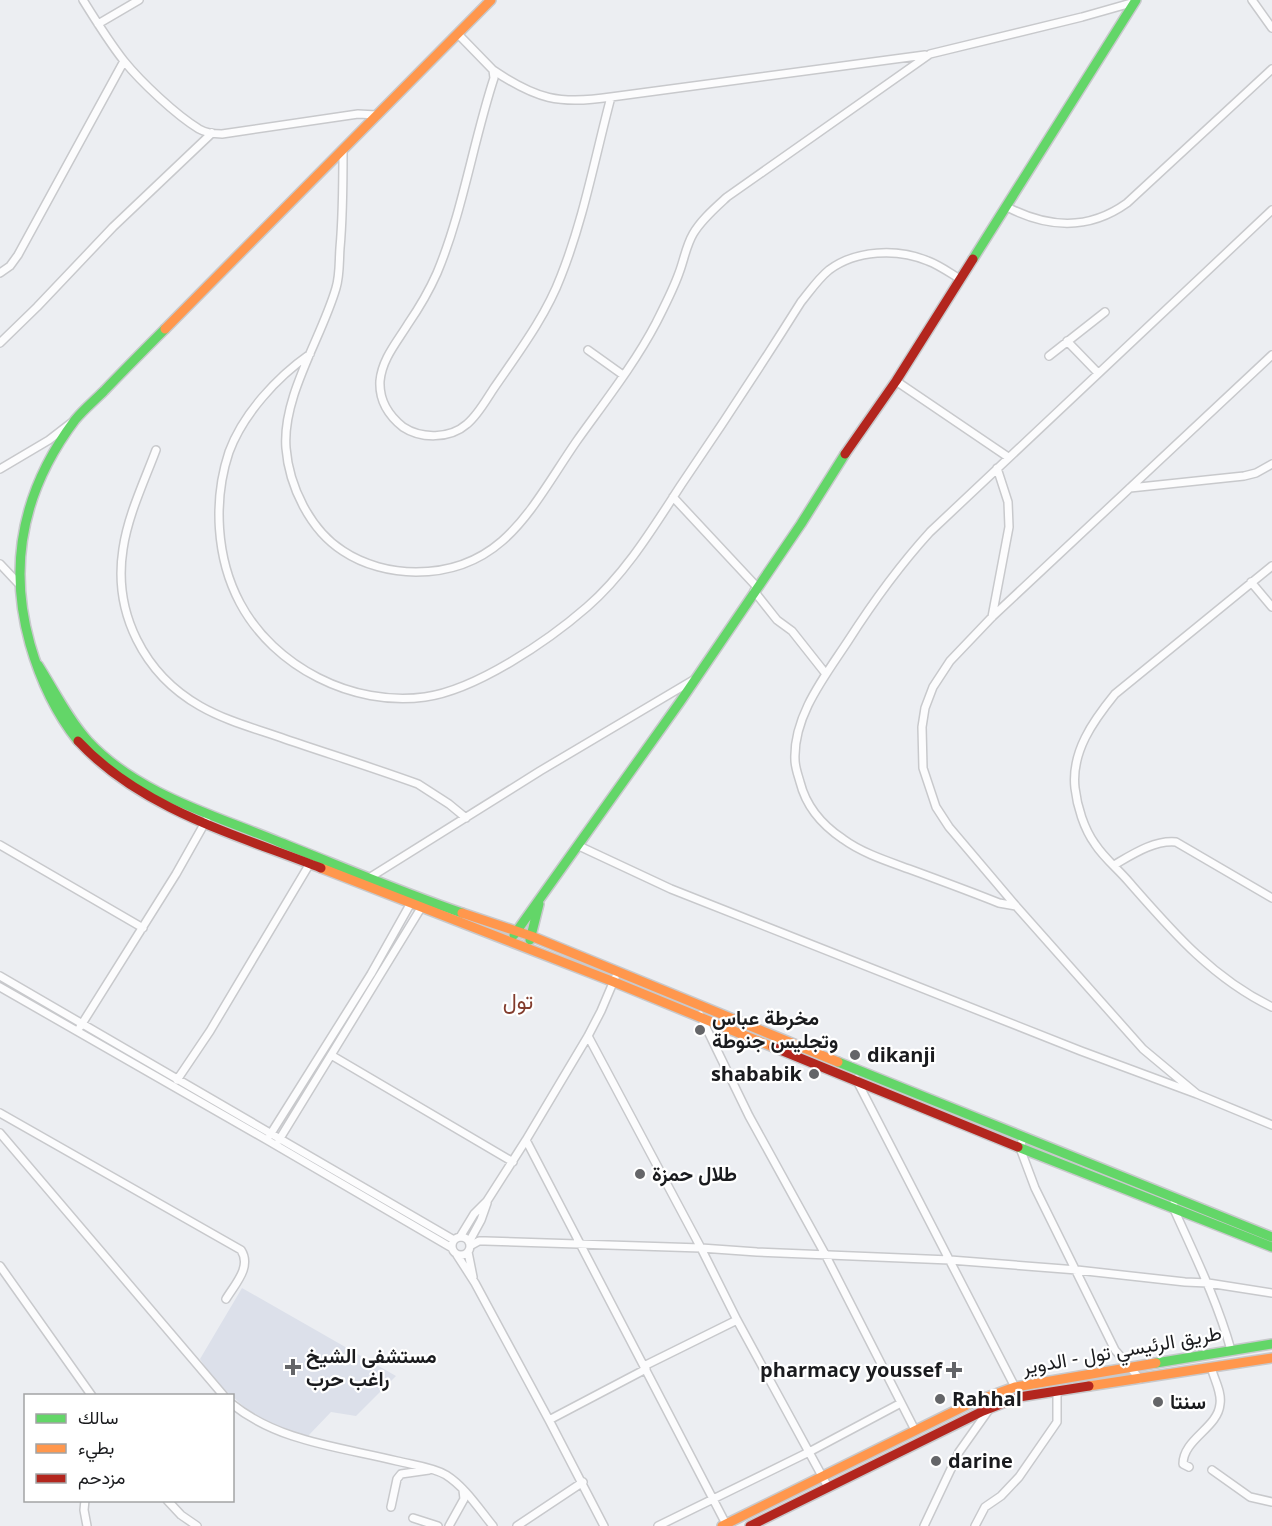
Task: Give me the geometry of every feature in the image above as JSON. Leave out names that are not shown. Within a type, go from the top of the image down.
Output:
[{"type":"street","points":[[83,0],[124,61],[157,94],[200,129],[222,134],[358,114],[377,116]]},
{"type":"street","points":[[98,24],[139,0]]},
{"type":"street","points":[[0,469],[49,440],[76,419],[491,0]]},
{"type":"street","points":[[1252,0],[1272,28]]},
{"type":"street","points":[[458,34],[493,70],[524,90],[544,98],[583,101],[930,54],[1082,17],[1136,1]]},
{"type":"street","points":[[511,943],[516,931],[540,901],[696,678],[896,381],[1136,1]]},
{"type":"street","points":[[343,151],[339,274],[287,426],[287,460],[297,490],[314,522],[330,542],[340,550],[373,565],[401,572],[439,571],[460,567],[480,558],[503,542],[531,509],[655,325],[679,273],[693,235],[712,211],[748,182],[930,54]]},
{"type":"street","points":[[0,273],[10,266],[18,255],[124,61]]},
{"type":"street","points":[[1007,207],[1035,220],[1053,223],[1077,223],[1102,218],[1113,213],[1127,203],[1272,69]]},
{"type":"street","points":[[493,70],[494,78],[446,248],[419,308],[386,360],[381,378],[381,399],[390,415],[405,428],[424,435],[446,434],[457,431],[467,424],[502,376],[554,294],[590,187],[611,97]]},
{"type":"street","points":[[0,343],[113,227],[212,133]]},
{"type":"street","points":[[1016,906],[999,903],[858,848],[838,836],[815,814],[802,788],[795,761],[799,727],[807,707],[826,674],[870,607],[930,532],[1272,210]]},
{"type":"street","points":[[310,354],[289,371],[257,404],[237,435],[225,470],[219,509],[220,531],[223,552],[233,586],[253,622],[287,657],[306,671],[335,686],[372,695],[422,698],[460,687],[486,675],[556,631],[590,605],[619,573],[673,497],[801,302],[829,270],[854,257],[897,253],[928,261],[960,279]]},
{"type":"street","points":[[1049,357],[1105,312]]},
{"type":"street","points":[[1067,341],[1098,373]]},
{"type":"street","points":[[588,350],[623,375]]},
{"type":"street","points":[[1197,1094],[1143,1049],[1016,906],[942,817],[923,768],[922,728],[925,708],[933,687],[950,661],[992,617],[1272,355]]},
{"type":"street","points":[[896,381],[1008,457]]},
{"type":"street","points":[[76,419],[47,463],[32,498],[21,540],[18,583],[22,623],[40,680],[57,713],[70,732],[115,776],[141,792],[413,900],[531,936],[699,1017],[763,1036]]},
{"type":"street","points":[[156,450],[127,529],[122,557],[121,582],[129,623],[138,643],[159,674],[176,689],[210,711],[418,784],[466,818]]},
{"type":"street","points":[[1130,488],[1244,476],[1256,473],[1272,464]]},
{"type":"street","points":[[992,617],[1009,527],[1008,502],[997,468]]},
{"type":"street","points":[[673,497],[756,589],[777,620],[792,631],[826,674]]},
{"type":"street","points":[[0,564],[18,583]]},
{"type":"street","points":[[1272,566],[1114,694],[1084,736],[1075,786],[1078,806],[1094,844],[1208,967],[1238,989],[1272,1007]]},
{"type":"street","points":[[1251,582],[1272,607]]},
{"type":"street","points":[[369,878],[696,678]]},
{"type":"street","points":[[78,1032],[143,928],[207,818]]},
{"type":"street","points":[[0,837],[9,849]]},
{"type":"street","points":[[1114,865],[1148,847],[1167,841],[1176,842],[1272,898]]},
{"type":"street","points":[[0,845],[143,928]]},
{"type":"street","points":[[579,846],[672,889],[1272,1125]]},
{"type":"street","points":[[312,860],[369,878],[413,900],[422,908],[511,943],[703,1007],[763,1036],[1020,1148],[1272,1237]]},
{"type":"street","points":[[177,1080],[210,1031],[312,860]]},
{"type":"street","points":[[269,1137],[344,1026],[413,900]]},
{"type":"street","points":[[527,949],[540,901]]},
{"type":"street","points":[[355,1007],[422,908]]},
{"type":"street","points":[[0,976],[269,1137]]},
{"type":"street","points":[[452,1248],[513,1162],[602,1011],[615,977]]},
{"type":"street","points":[[0,987],[457,1239],[465,1238],[469,1247],[475,1282]]},
{"type":"street","points":[[703,1007],[699,1017],[749,1116],[825,1254],[915,1430]]},
{"type":"street","points":[[278,1142],[331,1055],[344,1026]]},
{"type":"street","points":[[588,1036],[737,1320],[828,1487]]},
{"type":"street","points":[[331,1055],[513,1162]]},
{"type":"street","points":[[857,1076],[1023,1138],[1272,1247]]},
{"type":"street","points":[[857,1076],[1015,1387],[1018,1397]]},
{"type":"street","points":[[0,1113],[241,1250],[244,1270],[226,1299]]},
{"type":"street","points":[[0,1132],[223,1394]]},
{"type":"street","points":[[1023,1138],[1020,1148],[1035,1188],[1115,1350],[1140,1379]]},
{"type":"street","points":[[526,1140],[714,1499],[724,1525]]},
{"type":"street","points":[[278,1142],[452,1248],[475,1282],[583,1482],[604,1526]]},
{"type":"street","points":[[457,1255],[463,1255],[469,1247],[487,1201]]},
{"type":"street","points":[[1174,1203],[1222,1319],[1231,1350]]},
{"type":"street","points":[[469,1247],[479,1241],[485,1241],[701,1248],[950,1260],[1208,1283],[1272,1293]]},
{"type":"street","points":[[0,1266],[91,1394]]},
{"type":"street","points":[[549,1420],[737,1320]]},
{"type":"street","name":"طريق الرئيسي تول - الدوير","points":[[724,1525],[971,1403],[1015,1387],[1272,1344]]},
{"type":"street","name":"طريق الرئيسي تول - الدوير","points":[[750,1526],[990,1407],[1018,1397],[1272,1358]]},
{"type":"street","points":[[1189,1467],[1183,1462],[1186,1453],[1215,1417],[1221,1403],[1211,1367]]},
{"type":"street","points":[[975,1526],[985,1508],[1019,1477],[1057,1422],[1057,1391]]},
{"type":"street","points":[[658,1526],[809,1452],[901,1403]]},
{"type":"street","points":[[234,1405],[256,1420],[280,1431],[315,1442],[432,1470],[446,1476],[463,1490],[493,1526]]},
{"type":"street","points":[[924,1526],[959,1452],[990,1407]]},
{"type":"street","points":[[391,1507],[397,1479],[401,1474],[432,1470]]},
{"type":"street","points":[[1212,1470],[1250,1497],[1272,1502]]},
{"type":"street","points":[[517,1526],[583,1482]]},
{"type":"street","points":[[449,1526],[464,1499],[463,1490]]},
{"type":"street","points":[[85,1502],[87,1526]]},
{"type":"street","points":[[169,1502],[181,1515],[197,1526]]},
{"type":"street","points":[[413,1518],[438,1526]]},
{"type":"shaded area","name":"مستشفى الشيخ راغب حرب","points":[[242,1288],[396,1376],[356,1416],[331,1412],[308,1436],[277,1427],[251,1413],[234,1398],[234,1394],[230,1394],[214,1380],[200,1359]]},
{"type":"traffic: fast","points":[[973,259],[1136,0]]},
{"type":"traffic: fast","points":[[78,741],[62,719],[49,695],[30,644],[23,614],[20,584],[25,527],[32,499],[43,472],[75,420],[165,329]]},
{"type":"traffic: fast","points":[[514,935],[680,702],[801,524],[845,454]]},
{"type":"traffic: fast","points":[[38,665],[68,714],[88,741],[129,775],[203,812],[462,913]]},
{"type":"traffic: fast","points":[[530,940],[539,904]]},
{"type":"traffic: fast","points":[[838,1062],[1272,1237]]},
{"type":"traffic: fast","points":[[1018,1147],[1272,1247]]},
{"type":"traffic: fast","points":[[1156,1363],[1272,1344]]},
{"type":"traffic: slow","points":[[165,329],[491,0]]},
{"type":"traffic: slow","points":[[321,868],[614,982],[773,1047]]},
{"type":"traffic: slow","points":[[462,913],[531,936],[838,1062]]},
{"type":"traffic: slow","points":[[1089,1386],[1272,1358]]},
{"type":"traffic: slow","points":[[722,1526],[971,1403],[1015,1387],[1156,1363]]},
{"type":"traffic: jam","points":[[845,454],[896,381],[973,259]]},
{"type":"traffic: jam","points":[[78,741],[103,765],[160,802],[192,818],[321,868]]},
{"type":"traffic: jam","points":[[773,1047],[1018,1147]]},
{"type":"traffic: jam","points":[[750,1526],[983,1411],[1019,1397],[1089,1386]]},
{"type":"place","name":"مخرطة عباس وتجليس جنوطة","points":[[700,1030]]},
{"type":"place","name":"dikanji","points":[[855,1055]]},
{"type":"place","name":"shababik","points":[[814,1074]]},
{"type":"place","name":"طلال حمزة","points":[[640,1174]]},
{"type":"place","name":"مستشفى الشيخ راغب حرب","points":[[293,1367]]},
{"type":"place","name":"pharmacy youssef","points":[[954,1370]]},
{"type":"place","name":"Rahhal","points":[[940,1399]]},
{"type":"place","name":"سنتا","points":[[1158,1402]]},
{"type":"place","name":"darine","points":[[936,1461]]},
{"type":"district","name":"تول","points":[[518,1001]]}]
